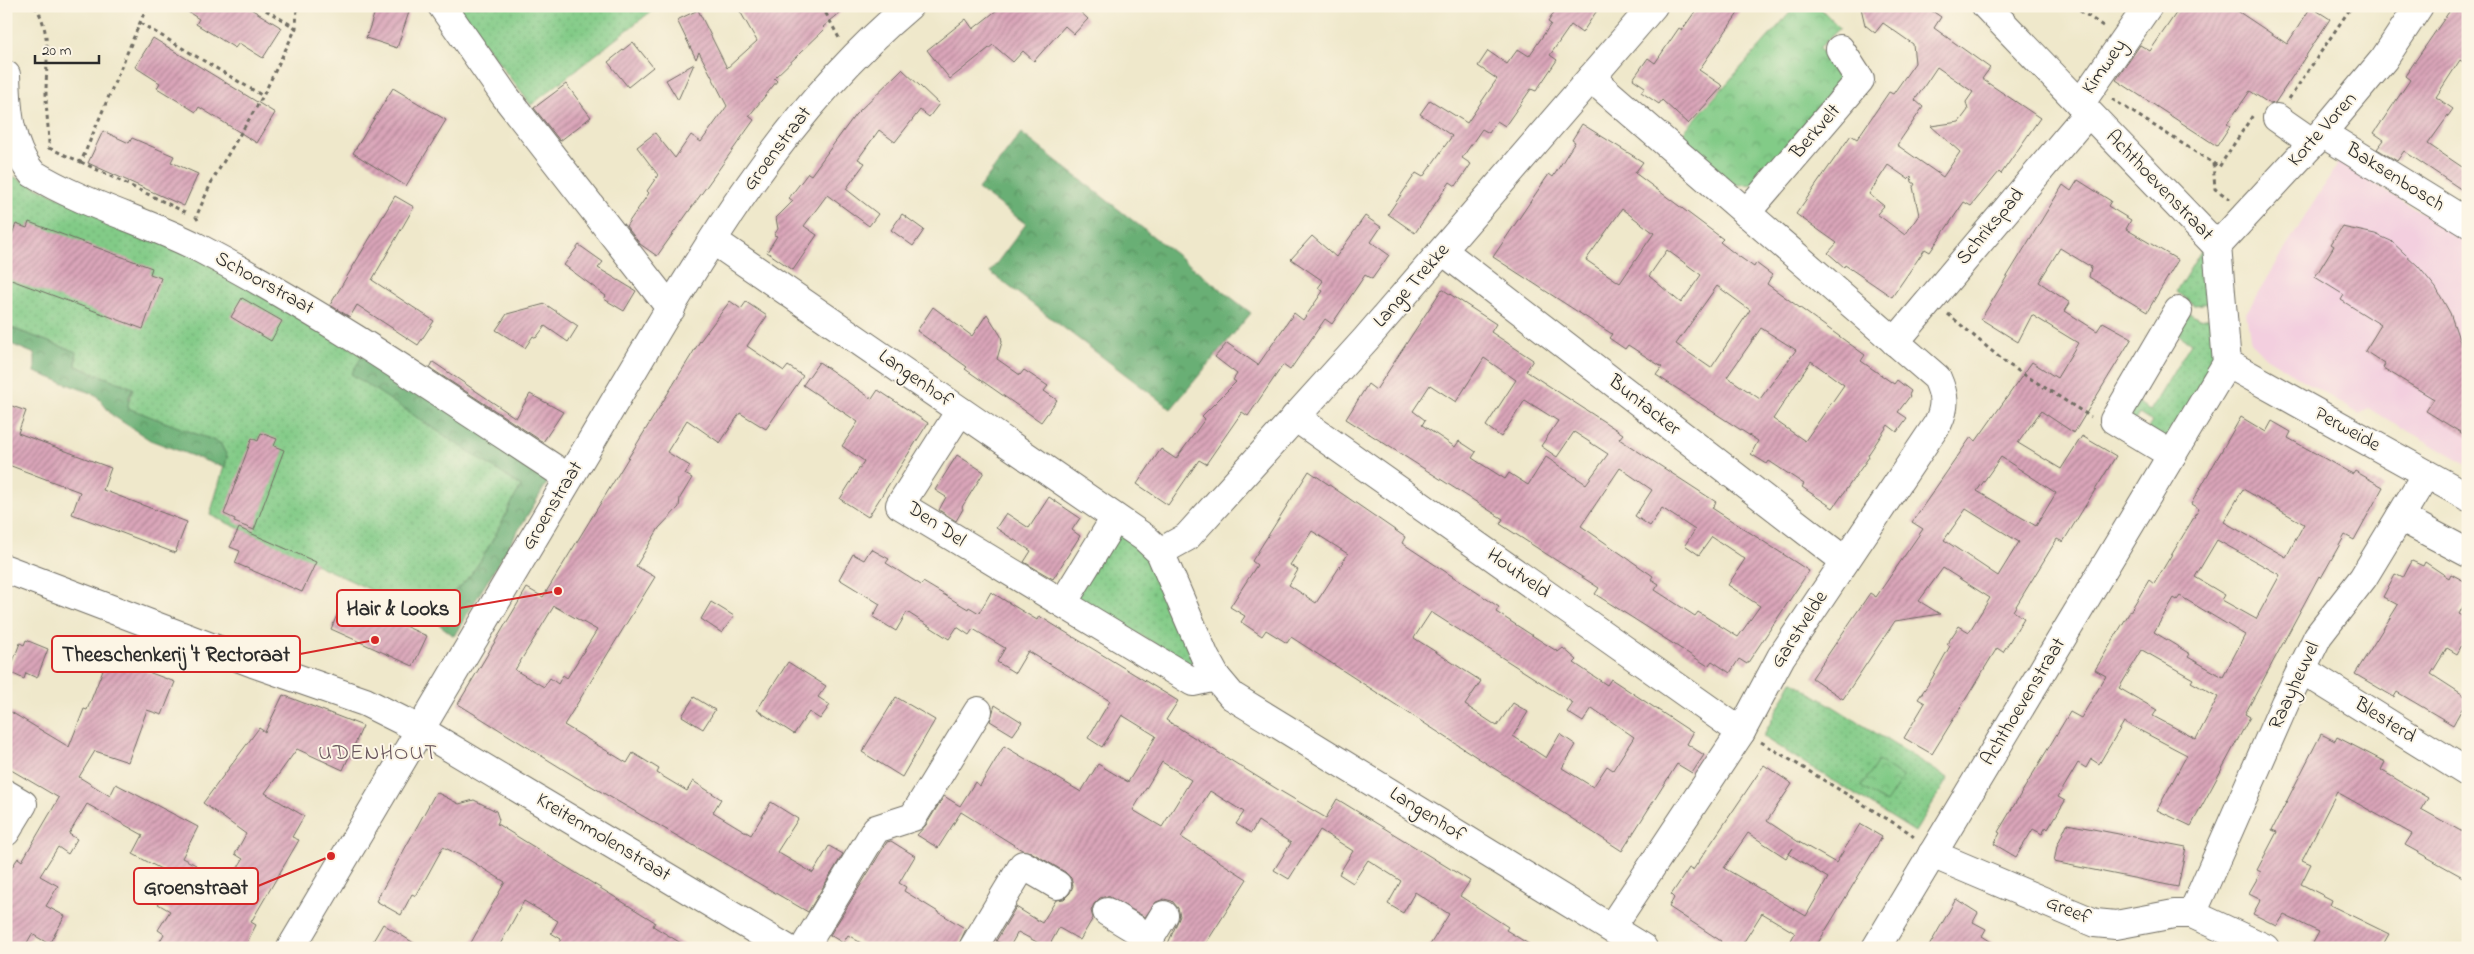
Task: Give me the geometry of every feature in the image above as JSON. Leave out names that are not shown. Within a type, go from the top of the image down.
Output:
[{"type":"street","points":[[442,6],[505,96],[671,310]]},
{"type":"street","name":"Groenstraat","points":[[290,948],[569,478],[714,241],[769,158],[815,101],[852,60],[909,6]]},
{"type":"street","name":"Lange Trekke","points":[[1160,552],[1187,537],[1295,418],[1443,250],[1653,6]]},
{"type":"street","name":"Achthoevenstraat","points":[[1876,948],[2227,363],[2217,246],[2087,101],[1986,6]]},
{"type":"street","name":"Kimwey","points":[[2087,101],[2124,40],[2148,6]]},
{"type":"street","name":"Korte Voren","points":[[2217,246],[2317,138],[2384,59],[2420,6]]},
{"type":"street","name":"Berkvelt","points":[[1746,213],[1860,80],[1840,49]]},
{"type":"street","points":[[6,74],[8,120],[27,167]]},
{"type":"street","points":[[1591,78],[1894,342]]},
{"type":"street","name":"Schrikspad","points":[[1894,342],[1931,299],[2087,101]]},
{"type":"street","name":"Baksenbosch","points":[[2277,118],[2317,138],[2468,223]]},
{"type":"street","name":"Schoorstraat","points":[[27,167],[48,182],[196,246],[332,322],[569,478]]},
{"type":"street","name":"Langenhof","points":[[714,241],[1145,538],[1160,552],[1205,657],[1216,677],[1232,696],[1643,948]]},
{"type":"street","name":"Buntacker","points":[[1443,250],[1845,561]]},
{"type":"street","points":[[2172,455],[2114,420],[2178,311]]},
{"type":"street","name":"Garstvelde","points":[[1611,928],[1741,732],[1781,657],[1938,424],[1944,411],[1945,396],[1937,378],[1894,342]]},
{"type":"street","name":"Perweide","points":[[2227,363],[2468,497]]},
{"type":"street","name":"Den Del","points":[[960,411],[900,505],[1063,603]]},
{"type":"street","name":"Houtveld","points":[[1295,418],[1741,732]]},
{"type":"street","name":"Raayheuvel","points":[[2192,914],[2301,669],[2318,636],[2363,578],[2426,474]]},
{"type":"street","points":[[2400,517],[2468,553]]},
{"type":"street","points":[[1115,518],[1063,603],[1193,682],[1216,677]]},
{"type":"street","points":[[6,570],[253,663],[365,702],[419,729]]},
{"type":"street","name":"Blesterd","points":[[2301,669],[2468,773]]},
{"type":"street","points":[[804,948],[876,829],[913,817],[978,711]]},
{"type":"street","name":"Kreitenmolenstraat","points":[[419,729],[786,948]]},
{"type":"street","points":[[6,794],[23,804],[6,832]]},
{"type":"street","name":"Greef","points":[[1932,854],[2095,924],[2116,925],[2174,914],[2192,914],[2265,948]]},
{"type":"street","points":[[973,948],[1023,865],[1057,885]]},
{"type":"street","points":[[1106,912],[1147,943],[1164,915]]},
{"type":"path","points":[[34,6],[41,16],[46,36],[48,68],[46,94],[49,148]]},
{"type":"path","points":[[81,162],[147,6]]},
{"type":"path","points":[[259,6],[296,28]]},
{"type":"path","points":[[196,217],[212,181],[262,96],[296,28],[297,6]]},
{"type":"path","points":[[822,6],[852,60]]},
{"type":"path","points":[[2073,6],[2124,40]]},
{"type":"path","points":[[2087,101],[2220,167],[2255,112],[2273,123],[2352,6]]},
{"type":"path","points":[[140,23],[262,96]]},
{"type":"path","points":[[49,148],[196,217],[203,228],[196,246]]},
{"type":"path","points":[[27,167],[34,156],[49,148]]},
{"type":"path","points":[[2213,163],[2215,189],[2248,212]]},
{"type":"path","points":[[1931,299],[2006,363],[2089,417],[2114,420]]},
{"type":"path","points":[[1741,732],[1907,831],[1932,854]]},
{"type":"shaded area","points":[[2339,161],[2468,242],[2468,465],[2369,409],[2359,414],[2264,356],[2251,343],[2246,313]]},
{"type":"green space","points":[[455,6],[658,6],[531,105]]},
{"type":"green space","points":[[1796,6],[1818,6],[1840,28],[1819,48],[1844,82],[1758,184],[1734,185],[1679,137]]},
{"type":"green space","points":[[1021,133],[1251,313],[1171,409],[990,272],[1026,224],[978,189]]},
{"type":"green space","points":[[10,175],[201,260],[363,355],[352,374],[521,486],[495,536],[472,573],[458,589],[436,602],[431,618],[210,515],[227,456],[220,443],[127,408],[133,388],[76,366],[76,352],[6,326],[6,176]]},
{"type":"green space","points":[[2204,246],[2211,303],[2195,305],[2176,292]]},
{"type":"green space","points":[[2189,313],[2199,319],[2212,317],[2216,356],[2168,443],[2147,430],[2152,422],[2139,414],[2134,422],[2126,411],[2135,402],[2150,411],[2191,343],[2176,333]]},
{"type":"green space","points":[[6,326],[76,352],[76,366],[133,388],[129,397],[128,408],[220,443],[227,456],[225,468],[150,440],[112,415],[96,395],[35,372],[35,354],[6,342]]},
{"type":"green space","points":[[363,355],[552,475],[454,636],[431,618],[433,608],[439,598],[458,589],[472,573],[488,549],[521,486],[351,374]]},
{"type":"green space","points":[[1117,530],[1144,549],[1200,670],[1076,598]]},
{"type":"green space","points":[[1792,681],[1948,778],[1915,832],[1763,737]]},
{"type":"green space","points":[[1878,761],[1903,777],[1886,803],[1861,787]]},
{"type":"building","points":[[179,6],[246,6],[282,28],[263,58],[239,43],[235,48],[196,24],[199,19]]},
{"type":"building","points":[[377,6],[411,6],[397,48],[366,38]]},
{"type":"building","points":[[737,6],[848,6],[823,27],[825,29],[774,78],[777,81],[749,116],[754,120],[657,256],[640,244],[626,226],[649,193],[647,191],[658,175],[637,147],[655,133],[675,158],[691,135],[701,142],[727,106],[699,52],[696,59],[677,20],[698,10],[727,68],[757,41]]},
{"type":"building","points":[[1002,6],[1074,6],[1088,19],[1074,34],[1065,26],[1034,61],[1023,51],[1013,62],[993,45],[950,79],[927,50],[966,19],[973,29]]},
{"type":"building","points":[[1558,6],[1600,6],[1582,33],[1571,25],[1550,55],[1557,60],[1536,91],[1531,89],[1505,126],[1497,121],[1489,133],[1482,129],[1462,158],[1471,164],[1456,186],[1450,182],[1415,233],[1388,214],[1416,173],[1423,177],[1452,136],[1420,114],[1430,100],[1467,123],[1497,79],[1478,66],[1488,51],[1507,64],[1518,49],[1529,56],[1551,24],[1548,22]]},
{"type":"building","points":[[1699,6],[1743,6],[1699,70],[1723,86],[1688,124],[1662,100],[1659,104],[1641,92],[1645,87],[1633,79],[1648,58],[1655,63],[1679,28],[1682,30]]},
{"type":"building","points":[[1859,6],[1925,6],[1941,17],[1934,28],[1990,68],[1982,79],[2040,118],[2001,174],[1999,172],[1971,206],[1964,202],[1930,252],[1925,249],[1892,297],[1845,265],[1844,267],[1828,253],[1837,243],[1796,214],[1851,135],[1857,139],[1889,92],[1893,94],[1915,63],[1913,44],[1883,23],[1875,33],[1865,25]],"holes":[[[1937,67],[1973,92],[1966,102],[1968,110],[1959,122],[1931,126],[1960,152],[1943,177],[1897,145],[1923,107],[1915,100]],[[1888,165],[1908,179],[1911,176],[1912,182],[1915,184],[1913,187],[1919,215],[1905,235],[1877,214],[1884,206],[1869,194]]]},
{"type":"building","points":[[2181,6],[2230,6],[2287,44],[2311,7],[2330,19],[2275,103],[2270,104],[2250,91],[2227,124],[2230,126],[2217,146],[2116,80],[2140,45],[2150,51]]},
{"type":"building","points":[[2453,6],[2468,6],[2468,65],[2460,60],[2436,97],[2453,109],[2428,144],[2468,171],[2468,194],[2404,151],[2397,161],[2377,149],[2384,140],[2374,133],[2410,80],[2405,76]]},
{"type":"building","points":[[153,38],[275,113],[257,143],[199,107],[196,112],[157,88],[160,83],[135,67]]},
{"type":"building","points":[[633,42],[653,67],[628,87],[608,62]]},
{"type":"building","points":[[694,64],[678,100],[666,80]]},
{"type":"building","points":[[902,69],[939,104],[929,117],[920,110],[895,142],[879,130],[858,159],[865,163],[846,189],[878,214],[869,226],[827,195],[804,226],[817,235],[793,270],[767,252],[777,236],[774,235],[778,229],[776,218],[793,201],[789,198],[808,173],[811,175],[855,115]]},
{"type":"building","points":[[566,84],[591,117],[560,141],[534,108]]},
{"type":"building","points":[[393,88],[446,120],[406,186],[353,153]]},
{"type":"building","points":[[1582,124],[1643,162],[1635,173],[1723,239],[1720,242],[1734,253],[1754,267],[1756,263],[1772,275],[1767,284],[1865,355],[1861,361],[1894,384],[1897,380],[1911,391],[1910,396],[1898,412],[1907,418],[1897,432],[1888,425],[1868,455],[1869,457],[1833,508],[1802,487],[1804,484],[1769,461],[1767,464],[1751,454],[1758,441],[1656,375],[1662,367],[1628,345],[1625,349],[1609,338],[1612,334],[1493,257],[1549,174],[1553,177],[1575,142],[1572,140]],"holes":[[[1622,209],[1654,233],[1620,283],[1586,260]],[[1667,250],[1701,275],[1681,303],[1649,276]],[[1717,286],[1750,310],[1711,368],[1676,344]],[[1761,328],[1796,350],[1760,399],[1727,377]],[[1811,361],[1844,385],[1805,441],[1773,419]]]},
{"type":"building","points":[[103,131],[129,143],[132,138],[174,156],[171,162],[198,174],[184,206],[88,163]]},
{"type":"building","points":[[2078,180],[2111,201],[2108,206],[2131,220],[2126,229],[2178,260],[2147,312],[2089,277],[2091,267],[2060,248],[2039,282],[2070,303],[2065,311],[2097,331],[2103,322],[2132,338],[2074,433],[2041,411],[2018,443],[2061,469],[2082,436],[2116,456],[2063,542],[2057,539],[2013,611],[2024,618],[2003,652],[1997,648],[1932,754],[1904,738],[1925,703],[1918,699],[1931,680],[1950,646],[1947,644],[1959,626],[1969,632],[1990,598],[1943,568],[1919,601],[1940,614],[1895,621],[1843,699],[1812,678],[1870,593],[1876,597],[1923,529],[1912,522],[1971,437],[1976,441],[2032,362],[2057,378],[2078,343],[2032,315],[2018,342],[1981,319],[2063,185],[2071,191]],"holes":[[[2001,457],[2056,493],[2036,526],[1977,491]],[[1966,509],[2019,542],[1998,576],[1944,540]]]},
{"type":"building","points":[[395,196],[414,207],[372,280],[434,321],[418,345],[357,305],[350,317],[330,305]]},
{"type":"building","points":[[902,214],[924,230],[913,246],[891,230]]},
{"type":"building","points":[[1365,216],[1381,227],[1371,242],[1389,255],[1372,279],[1365,275],[1332,324],[1325,319],[1290,370],[1283,365],[1248,416],[1242,412],[1206,464],[1199,460],[1168,505],[1137,484],[1161,449],[1176,459],[1205,419],[1202,416],[1236,382],[1233,380],[1237,374],[1215,357],[1227,343],[1258,365],[1294,313],[1303,320],[1323,291],[1318,288],[1323,281],[1291,259],[1312,236],[1336,257]]},
{"type":"building","points":[[29,222],[152,268],[150,274],[161,278],[143,329],[6,278],[6,249],[16,224],[27,228]]},
{"type":"building","points":[[2342,227],[2375,234],[2391,241],[2418,266],[2436,288],[2450,313],[2461,345],[2468,348],[2468,437],[2426,411],[2434,399],[2383,368],[2385,364],[2365,351],[2381,325],[2341,300],[2344,295],[2315,277],[2334,246],[2331,244]]},
{"type":"building","points":[[579,245],[603,262],[598,268],[636,291],[624,311],[604,299],[606,296],[564,265]]},
{"type":"building","points":[[1442,289],[1496,324],[1491,332],[1533,360],[1526,371],[1623,434],[1619,439],[1716,502],[1712,508],[1809,571],[1747,664],[1739,659],[1730,673],[1712,661],[1708,666],[1595,594],[1599,588],[1500,524],[1503,519],[1346,419],[1368,384],[1376,390]],"holes":[[[1484,358],[1516,380],[1486,426],[1501,437],[1525,400],[1558,421],[1541,446],[1557,457],[1574,432],[1608,454],[1586,484],[1546,457],[1528,485],[1509,473],[1505,479],[1472,458],[1476,452],[1467,446],[1459,441],[1455,447],[1422,425],[1425,420],[1413,411],[1430,385],[1456,402]],[[1620,468],[1652,490],[1635,516],[1650,526],[1662,508],[1695,530],[1685,545],[1699,555],[1712,537],[1745,559],[1728,585],[1760,606],[1738,637],[1698,612],[1695,616],[1655,590],[1659,584],[1651,579],[1653,576],[1581,526]]]},
{"type":"building","points":[[242,298],[282,321],[271,341],[231,317]]},
{"type":"building","points":[[730,301],[741,309],[746,302],[767,316],[747,346],[784,371],[788,366],[803,376],[766,429],[740,413],[720,443],[687,420],[667,452],[690,466],[685,474],[692,478],[680,498],[679,507],[659,528],[636,566],[655,577],[564,725],[627,763],[633,753],[659,769],[657,773],[687,791],[693,781],[721,799],[713,812],[751,835],[771,802],[798,819],[777,852],[813,873],[829,846],[843,854],[808,912],[574,776],[458,704],[527,588],[543,597],[700,341]],"holes":[[[554,606],[597,630],[567,678],[563,675],[558,684],[550,678],[544,687],[515,670]]]},
{"type":"building","points":[[545,304],[578,326],[568,342],[545,326],[536,338],[533,336],[525,348],[496,330],[507,314]]},
{"type":"building","points":[[933,307],[972,336],[987,314],[1001,336],[1002,342],[997,359],[1020,375],[1024,370],[1048,386],[1044,391],[1057,400],[1041,422],[965,369],[967,367],[917,331]]},
{"type":"building","points":[[433,362],[516,418],[530,394],[563,412],[543,442],[430,368]]},
{"type":"building","points":[[819,362],[872,399],[878,390],[928,423],[868,517],[840,499],[864,461],[842,446],[858,422],[803,385]]},
{"type":"building","points":[[6,404],[26,411],[18,433],[111,468],[103,490],[187,522],[175,553],[72,514],[80,492],[6,464]]},
{"type":"building","points":[[2241,417],[2266,432],[2272,421],[2291,432],[2288,438],[2347,471],[2353,474],[2355,471],[2383,487],[2354,540],[2345,535],[2321,578],[2319,576],[2245,714],[2250,717],[2191,826],[2157,810],[2187,755],[2124,722],[2099,764],[2091,759],[2086,768],[2078,763],[2058,797],[2065,801],[2048,829],[2046,827],[2042,834],[2033,829],[2016,857],[1994,844],[2000,833],[1998,832],[2070,712],[2081,718],[2106,676],[2095,670],[2149,580],[2154,584],[2199,509],[2191,504]],"holes":[[[2243,489],[2304,524],[2286,557],[2224,522]],[[2217,540],[2280,575],[2256,619],[2222,600],[2225,595],[2195,577]],[[2180,596],[2245,635],[2223,677],[2188,657],[2190,654],[2154,632],[2174,598],[2177,600]],[[2142,650],[2193,679],[2191,682],[2218,697],[2196,739],[2153,716],[2157,710],[2119,688]]]},
{"type":"building","points":[[261,433],[277,439],[274,446],[284,450],[254,530],[234,522],[235,519],[224,514],[252,438],[258,441]]},
{"type":"building","points":[[957,455],[984,472],[962,507],[963,509],[956,521],[939,510],[946,497],[935,490]]},
{"type":"building","points":[[1309,471],[1405,537],[1402,543],[1499,607],[1496,612],[1558,652],[1563,648],[1577,660],[1574,663],[1607,685],[1611,679],[1693,733],[1687,744],[1704,755],[1692,773],[1677,764],[1622,851],[1291,637],[1287,643],[1266,630],[1262,636],[1241,622],[1245,616],[1230,607],[1257,565],[1252,561]],"holes":[[[1312,531],[1348,554],[1316,603],[1289,585],[1298,570],[1290,565]],[[1431,612],[1573,703],[1567,712],[1583,722],[1592,708],[1634,737],[1613,770],[1607,766],[1593,787],[1562,768],[1576,745],[1560,734],[1546,758],[1513,736],[1528,712],[1513,703],[1497,726],[1465,705],[1481,681],[1414,638]]]},
{"type":"building","points":[[1049,497],[1080,518],[1072,530],[1080,536],[1053,579],[1024,562],[1031,551],[996,528],[1006,513],[1029,528]]},
{"type":"building","points":[[239,528],[316,562],[302,592],[235,563],[240,551],[230,547]]},
{"type":"building","points":[[871,549],[889,559],[886,563],[921,585],[923,582],[968,609],[969,607],[979,613],[991,592],[1037,620],[1039,616],[1178,701],[1166,720],[1277,789],[1326,818],[1337,799],[1470,881],[1460,896],[1508,927],[1506,930],[1535,948],[1428,948],[1449,914],[1415,892],[1403,913],[1388,904],[1401,881],[1368,860],[1353,883],[1339,874],[1353,851],[1320,830],[1289,879],[1274,870],[1291,843],[1258,821],[1251,833],[1236,824],[1244,812],[1210,791],[1181,837],[1247,879],[1203,948],[1166,948],[1180,916],[1178,908],[1172,901],[1164,899],[1156,902],[1145,917],[1108,896],[1100,898],[1094,904],[1091,911],[1093,918],[1080,940],[1059,928],[1048,948],[1018,932],[1009,948],[996,941],[1016,907],[1042,923],[1056,900],[1064,899],[1070,893],[1073,886],[1071,878],[1065,872],[1031,852],[1022,850],[961,812],[938,848],[917,835],[926,825],[944,796],[960,806],[975,782],[980,786],[1004,746],[1081,792],[1098,764],[1128,782],[1156,736],[1122,715],[1102,747],[1088,738],[1110,701],[1028,651],[1015,673],[997,662],[1005,648],[973,629],[969,635],[957,627],[949,639],[907,612],[896,631],[873,617],[880,604],[839,579],[853,554],[864,560]],"holes":[[[1162,762],[1191,780],[1162,827],[1133,810]]]},
{"type":"building","points":[[2412,561],[2423,566],[2425,562],[2449,578],[2451,574],[2468,583],[2468,597],[2459,614],[2468,619],[2468,634],[2457,654],[2447,648],[2431,674],[2468,698],[2453,725],[2397,692],[2394,697],[2355,674],[2398,605],[2383,597],[2395,574],[2403,578]]},
{"type":"building","points":[[344,599],[427,636],[413,666],[331,629]]},
{"type":"building","points":[[711,602],[734,616],[722,633],[701,619]]},
{"type":"building","points":[[26,640],[48,649],[37,678],[26,673],[24,679],[9,672],[20,643],[24,645]]},
{"type":"building","points":[[108,657],[175,682],[162,715],[147,710],[128,762],[95,751],[79,777],[110,796],[116,784],[198,827],[182,858],[196,865],[193,871],[226,887],[243,859],[235,854],[246,834],[203,803],[259,728],[265,732],[283,695],[363,726],[343,770],[297,749],[265,793],[304,816],[292,837],[299,840],[251,922],[256,925],[244,948],[156,948],[164,934],[158,930],[170,911],[158,904],[174,876],[133,854],[143,835],[87,804],[69,834],[77,839],[68,854],[58,847],[40,876],[58,886],[46,906],[65,916],[49,944],[32,934],[24,948],[6,948],[6,876],[18,858],[22,861],[59,798],[6,767],[6,709],[69,747],[84,709],[87,710]]},
{"type":"building","points":[[788,662],[826,686],[818,697],[830,705],[820,719],[809,712],[794,734],[757,710]]},
{"type":"building","points":[[694,697],[715,710],[703,729],[682,716]]},
{"type":"building","points":[[896,697],[935,720],[902,777],[862,752]]},
{"type":"building","points":[[995,705],[1022,722],[1013,735],[990,721]]},
{"type":"building","points":[[2321,734],[2335,741],[2337,737],[2385,762],[2381,770],[2428,798],[2421,809],[2468,835],[2468,880],[2405,845],[2412,834],[2337,792],[2302,860],[2311,864],[2301,884],[2332,900],[2330,905],[2389,934],[2381,948],[2324,948],[2313,943],[2319,932],[2284,915],[2277,926],[2253,914],[2261,899],[2249,893],[2261,872],[2257,870],[2277,832],[2272,830]]},
{"type":"building","points":[[1764,765],[1792,784],[1767,821],[1797,841],[1836,863],[1860,824],[1882,837],[1815,948],[1787,948],[1795,933],[1762,913],[1740,948],[1717,948],[1721,941],[1669,907],[1674,898],[1671,895],[1689,868],[1693,870]],"holes":[[[1748,833],[1786,858],[1793,848],[1789,854],[1828,878],[1806,916],[1724,868]]]},
{"type":"building","points":[[436,792],[459,804],[474,800],[496,811],[499,820],[497,824],[655,922],[653,926],[689,948],[556,948],[561,939],[551,933],[558,921],[524,901],[498,948],[468,948],[505,882],[466,858],[443,847],[416,896],[412,894],[401,915],[376,901]]},
{"type":"building","points":[[2067,824],[2186,847],[2178,887],[2054,862],[2057,846]]},
{"type":"building","points":[[891,841],[915,856],[899,883],[906,887],[904,891],[966,929],[957,948],[869,948],[848,935],[843,943],[830,935],[887,842]]},
{"type":"building","points":[[1956,899],[1978,913],[1973,922],[1986,929],[1982,936],[2001,948],[1928,948]]},
{"type":"building","points":[[383,924],[422,948],[369,948]]},
{"type":"place","name":"Hair & Looks","points":[[558,591]]},
{"type":"place","name":"Theeschenkerij 't Rectoraat","points":[[375,640]]},
{"type":"place","name":"Groenstraat","points":[[331,856]]},
{"type":"district","name":"UDENHOUT","points":[[378,754]]}]
